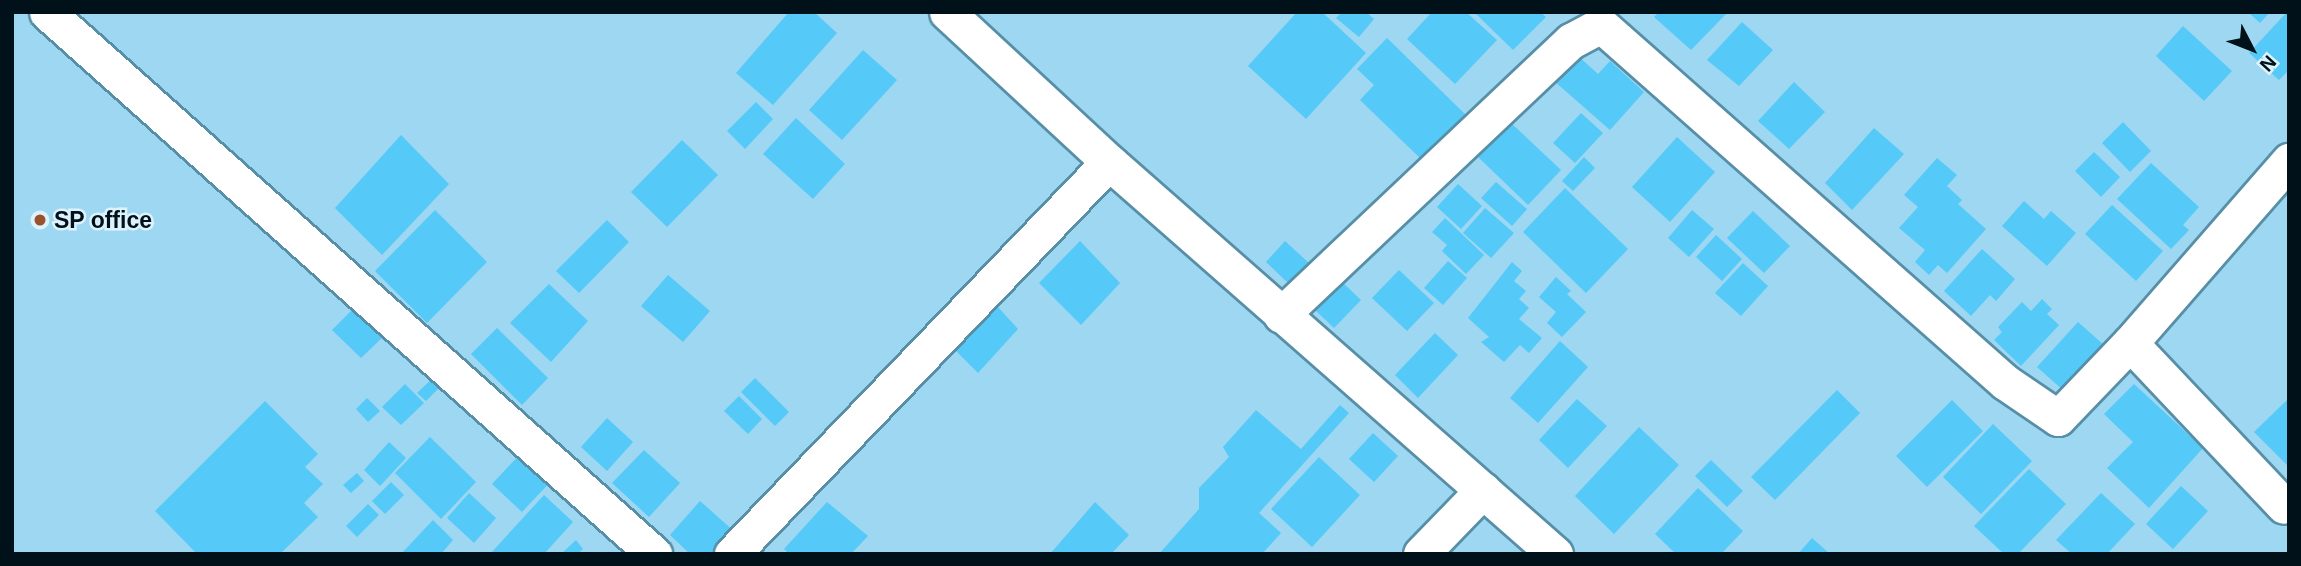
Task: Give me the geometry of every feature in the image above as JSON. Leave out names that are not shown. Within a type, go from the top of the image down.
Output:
[{"type":"street","points":[[47,12],[654,554]]},
{"type":"street","points":[[947,12],[1109,162],[1555,554]]},
{"type":"street","points":[[1281,315],[1571,41],[1601,25],[2005,382],[2059,418],[2130,342],[2289,161]]},
{"type":"street","points":[[732,554],[1109,162]]},
{"type":"street","points":[[2130,342],[2284,506]]},
{"type":"street","points":[[1421,554],[1483,490]]},
{"type":"building","points":[[789,12],[814,12],[837,33],[773,105],[736,73]]},
{"type":"building","points":[[1297,12],[1322,12],[1366,53],[1306,119],[1248,66]]},
{"type":"building","points":[[1342,12],[1366,12],[1374,19],[1359,37],[1336,18]]},
{"type":"building","points":[[1432,12],[1466,12],[1497,40],[1455,84],[1407,39]]},
{"type":"building","points":[[1474,12],[1540,12],[1546,17],[1513,50]]},
{"type":"building","points":[[1659,12],[1728,12],[1691,50],[1654,17]]},
{"type":"building","points":[[2248,12],[2270,12],[2260,23]]},
{"type":"building","points":[[2287,12],[2289,70],[2279,80],[2249,53]]},
{"type":"building","points":[[1742,22],[1773,50],[1739,86],[1707,60]]},
{"type":"building","points":[[2183,26],[2232,71],[2204,101],[2156,56]]},
{"type":"building","points":[[1387,38],[1467,116],[1423,161],[1360,100],[1374,85],[1357,69]]},
{"type":"building","points":[[863,50],[897,80],[842,140],[809,110]]},
{"type":"building","points":[[1577,55],[1598,74],[1610,61],[1644,92],[1610,130],[1554,81]]},
{"type":"building","points":[[1794,82],[1825,112],[1789,149],[1758,121]]},
{"type":"building","points":[[756,102],[773,119],[745,149],[727,131]]},
{"type":"building","points":[[1581,113],[1603,133],[1575,163],[1553,143]]},
{"type":"building","points":[[796,118],[845,164],[813,199],[763,154]]},
{"type":"building","points":[[2123,122],[2151,151],[2130,172],[2102,143]]},
{"type":"building","points":[[1511,123],[1561,170],[1528,205],[1478,157]]},
{"type":"building","points":[[1874,128],[1904,154],[1852,210],[1825,183]]},
{"type":"building","points":[[401,135],[449,184],[382,255],[335,208]]},
{"type":"building","points":[[1677,137],[1715,172],[1670,222],[1632,187]]},
{"type":"building","points":[[682,140],[718,175],[667,227],[631,192]]},
{"type":"building","points":[[2094,152],[2120,177],[2101,197],[2075,171]]},
{"type":"building","points":[[1584,157],[1595,168],[1573,191],[1562,181]]},
{"type":"building","points":[[1937,158],[1957,175],[1947,186],[1962,200],[1958,204],[1986,229],[1947,273],[1938,265],[1929,275],[1915,262],[1925,250],[1899,228],[1918,207],[1904,195]]},
{"type":"building","points":[[2151,163],[2199,207],[2183,225],[2189,230],[2171,249],[2117,199]]},
{"type":"building","points":[[1496,182],[1527,209],[1512,226],[1481,198]]},
{"type":"building","points":[[1458,184],[1482,206],[1461,229],[1437,207]]},
{"type":"building","points":[[1565,188],[1628,249],[1586,293],[1523,232]]},
{"type":"building","points":[[2024,201],[2044,219],[2051,211],[2076,233],[2047,266],[2002,226]]},
{"type":"building","points":[[2112,205],[2163,251],[2136,281],[2085,234]]},
{"type":"building","points":[[1485,208],[1514,233],[1491,258],[1463,233]]},
{"type":"building","points":[[435,210],[487,262],[427,323],[375,271]]},
{"type":"building","points":[[1692,210],[1714,229],[1689,257],[1668,238]]},
{"type":"building","points":[[1753,211],[1790,246],[1764,273],[1727,238]]},
{"type":"building","points":[[1445,218],[1484,255],[1466,274],[1442,251],[1447,245],[1432,232]]},
{"type":"building","points":[[607,220],[629,242],[579,293],[556,271]]},
{"type":"building","points":[[1716,235],[1742,259],[1722,281],[1696,257]]},
{"type":"building","points":[[1080,241],[1120,283],[1081,325],[1039,283]]},
{"type":"building","points":[[1285,241],[1309,263],[1289,284],[1266,262]]},
{"type":"building","points":[[1982,249],[2015,279],[1996,301],[1990,295],[1971,316],[1944,291]]},
{"type":"building","points":[[1448,261],[1467,278],[1443,305],[1424,288]]},
{"type":"building","points":[[1512,262],[1522,271],[1514,281],[1526,291],[1519,299],[1529,308],[1519,319],[1542,338],[1529,353],[1520,345],[1504,362],[1481,342],[1489,337],[1468,318]]},
{"type":"building","points":[[1743,263],[1768,286],[1741,316],[1715,293]]},
{"type":"building","points":[[1399,270],[1434,303],[1407,331],[1372,298]]},
{"type":"building","points":[[668,275],[710,311],[683,342],[641,306]]},
{"type":"building","points":[[1556,277],[1571,291],[1567,294],[1586,312],[1562,337],[1547,323],[1556,312],[1539,297]]},
{"type":"building","points":[[1340,280],[1361,300],[1334,328],[1313,308]]},
{"type":"building","points":[[549,284],[588,321],[551,362],[510,323]]},
{"type":"building","points":[[2042,299],[2052,309],[2047,314],[2059,325],[2021,366],[1994,340],[2002,332],[1998,327],[2022,302],[2031,311]]},
{"type":"building","points":[[997,306],[1018,329],[978,373],[954,349]]},
{"type":"building","points":[[354,308],[383,337],[361,358],[332,330]]},
{"type":"building","points":[[2078,322],[2105,346],[2064,391],[2037,367]]},
{"type":"building","points":[[497,328],[548,378],[522,405],[471,354]]},
{"type":"building","points":[[1435,333],[1458,355],[1418,398],[1395,375]]},
{"type":"building","points":[[1560,341],[1588,367],[1538,423],[1510,398]]},
{"type":"building","points":[[436,375],[444,383],[426,401],[417,393]]},
{"type":"building","points":[[755,378],[789,412],[775,426],[741,392]]},
{"type":"building","points":[[405,384],[424,403],[401,425],[382,407]]},
{"type":"building","points":[[2134,384],[2203,448],[2149,508],[2107,468],[2133,442],[2104,414]]},
{"type":"building","points":[[1837,390],[1860,413],[1775,500],[1751,477]]},
{"type":"building","points":[[739,396],[762,419],[748,434],[724,411]]},
{"type":"building","points":[[367,398],[380,411],[368,422],[356,409]]},
{"type":"building","points":[[2289,398],[2289,467],[2254,432]]},
{"type":"building","points":[[1577,399],[1607,426],[1568,468],[1539,440]]},
{"type":"building","points":[[1952,400],[1983,431],[1927,487],[1896,456]]},
{"type":"building","points":[[265,401],[318,454],[305,467],[323,484],[304,503],[318,517],[280,554],[197,554],[155,511]]},
{"type":"building","points":[[1340,405],[1349,413],[1259,513],[1281,533],[1262,554],[1159,554],[1199,509],[1199,488],[1229,457],[1223,447],[1256,410],[1301,449]]},
{"type":"building","points":[[607,418],[633,442],[607,471],[581,447]]},
{"type":"building","points":[[1993,424],[2032,461],[1981,514],[1943,477]]},
{"type":"building","points":[[1639,427],[1679,465],[1614,534],[1575,496]]},
{"type":"building","points":[[1373,433],[1398,456],[1374,482],[1349,459]]},
{"type":"building","points":[[430,437],[476,482],[441,519],[395,473]]},
{"type":"building","points":[[389,442],[406,458],[380,486],[364,470]]},
{"type":"building","points":[[644,450],[680,483],[649,517],[612,483]]},
{"type":"building","points":[[523,451],[553,479],[522,512],[492,484]]},
{"type":"building","points":[[1319,457],[1360,495],[1312,547],[1271,509]]},
{"type":"building","points":[[1711,460],[1743,491],[1727,507],[1695,476]]},
{"type":"building","points":[[2029,469],[2066,504],[2018,554],[2004,554],[1974,526]]},
{"type":"building","points":[[357,473],[364,481],[351,493],[343,485]]},
{"type":"building","points":[[391,482],[404,495],[385,514],[372,501]]},
{"type":"building","points":[[2181,486],[2208,511],[2173,549],[2146,524]]},
{"type":"building","points":[[1698,488],[1743,531],[1721,554],[1676,554],[1655,534]]},
{"type":"building","points":[[469,493],[496,518],[474,543],[447,518]]},
{"type":"building","points":[[2101,493],[2135,524],[2107,554],[2072,554],[2056,540]]},
{"type":"building","points":[[544,495],[573,522],[544,554],[490,554]]},
{"type":"building","points":[[700,501],[735,532],[715,554],[690,554],[670,535]]},
{"type":"building","points":[[827,502],[868,536],[851,554],[789,554],[784,549]]},
{"type":"building","points":[[1095,502],[1129,535],[1111,554],[1050,554]]},
{"type":"building","points":[[368,504],[379,515],[357,537],[346,526]]},
{"type":"building","points":[[433,520],[453,540],[441,554],[401,554]]},
{"type":"building","points":[[1812,538],[1830,554],[1798,554]]},
{"type":"building","points":[[576,540],[583,549],[578,554],[561,554]]},
{"type":"place","name":"SP office","points":[[40,220]]}]
